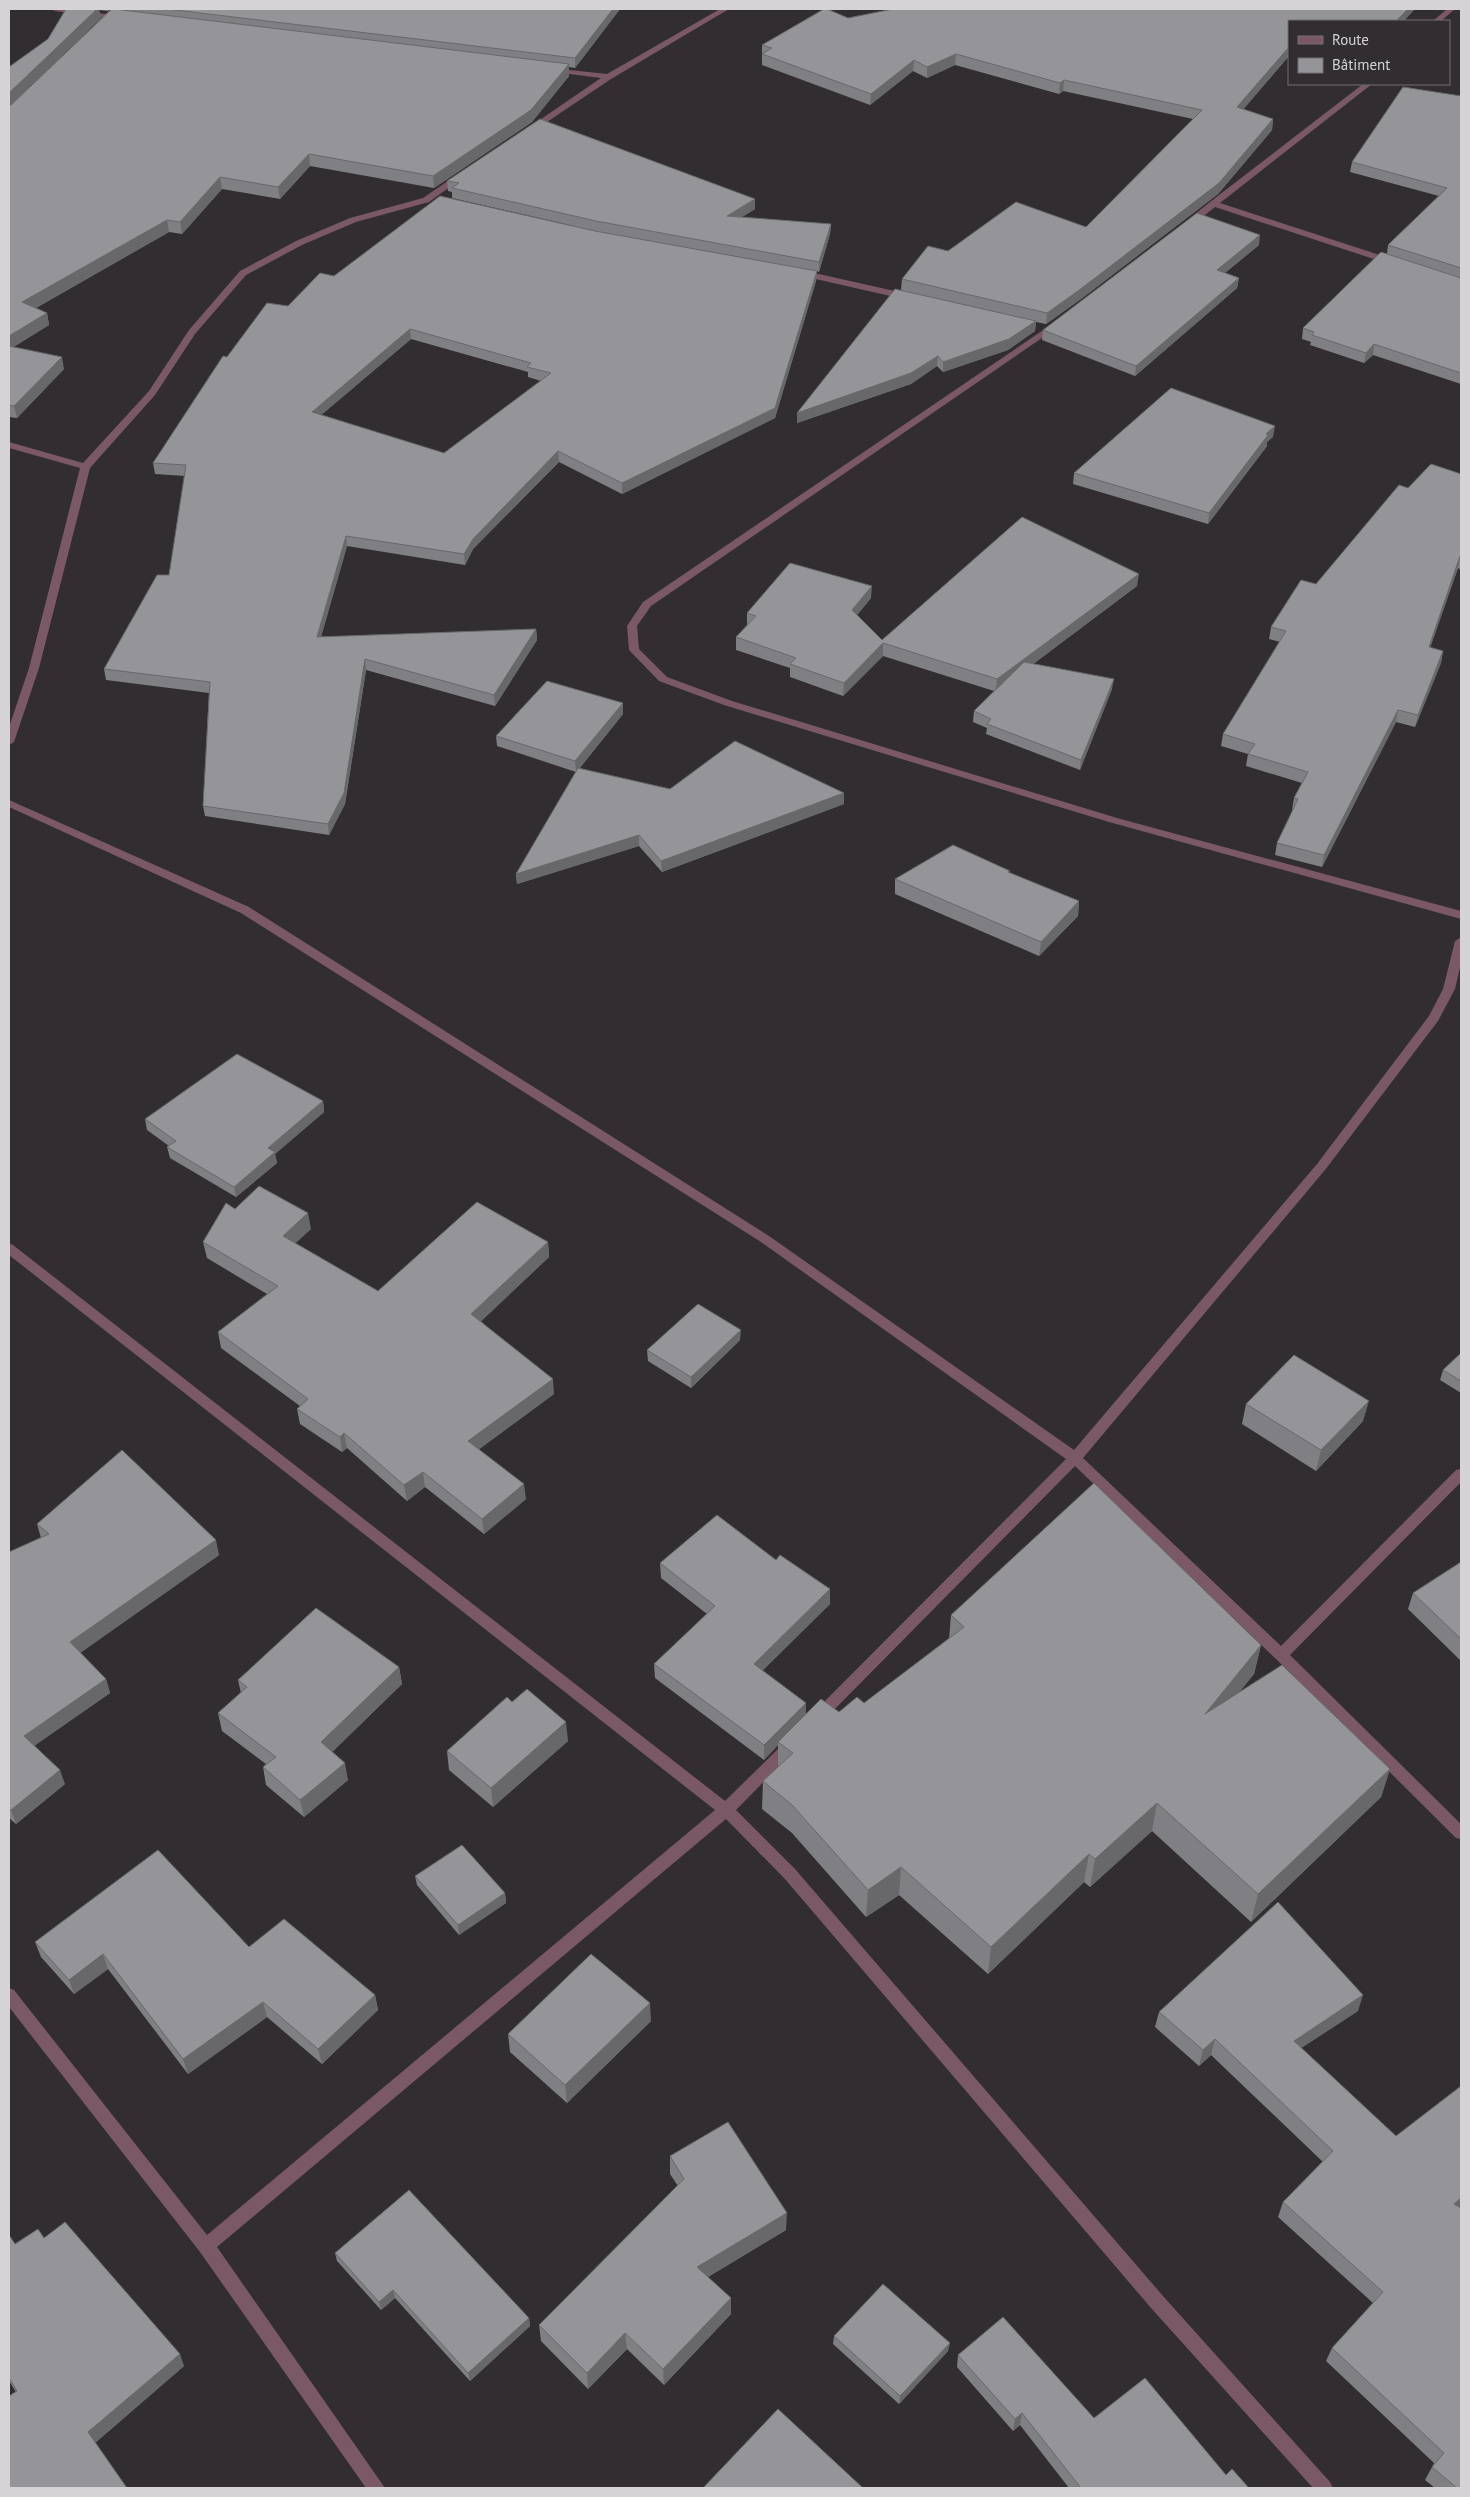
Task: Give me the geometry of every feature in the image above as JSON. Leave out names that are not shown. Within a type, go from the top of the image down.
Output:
[{"type":"street","points":[[55,9],[128,19]]},
{"type":"street","points":[[102,23],[118,9]]},
{"type":"street","points":[[521,136],[608,77],[725,9]]},
{"type":"street","points":[[1438,20],[1451,9]]},
{"type":"street","points":[[549,70],[608,77]]},
{"type":"street","points":[[1182,228],[1367,85]]},
{"type":"street","points":[[9,742],[34,668],[86,467],[152,393],[192,332],[243,272],[299,243],[353,220],[426,200],[465,173]]},
{"type":"street","points":[[426,200],[444,202]]},
{"type":"street","points":[[1214,204],[1397,263]]},
{"type":"street","points":[[787,271],[913,298]]},
{"type":"street","points":[[1063,319],[1044,328],[648,604],[632,626],[634,650],[663,679],[728,703],[1113,820],[1461,914]]},
{"type":"street","points":[[9,445],[86,467]]},
{"type":"street","points":[[9,803],[245,910],[765,1239],[1074,1458],[1281,1656],[1461,1833]]},
{"type":"street","points":[[810,1725],[1074,1458],[1320,1167],[1434,1018],[1449,989],[1461,941]]},
{"type":"street","points":[[9,1248],[726,1810],[790,1874],[1156,2302],[1324,2488]]},
{"type":"street","points":[[1281,1656],[1461,1474]]},
{"type":"street","points":[[206,2246],[726,1810],[796,1740]]},
{"type":"street","points":[[9,1995],[206,2246],[376,2488]]},
{"type":"building","points":[[66,9],[97,9],[9,93],[9,67],[48,39]]},
{"type":"building","points":[[112,9],[569,64],[531,110],[433,176],[309,154],[278,187],[220,177],[180,222],[167,220],[22,302],[47,313],[9,336],[9,105]]},
{"type":"building","points":[[167,9],[613,9],[575,58]]},
{"type":"building","points":[[824,9],[848,18],[893,9],[1408,9],[1397,20],[1288,20],[1288,48],[1237,107],[1273,119],[1219,183],[1047,313],[902,279],[928,246],[948,251],[1016,202],[1086,227],[1202,110],[1064,80],[1060,83],[956,54],[927,67],[914,60],[871,94],[762,54],[772,48],[762,45]]},
{"type":"building","points":[[1403,87],[1461,96],[1461,268],[1388,245],[1447,188],[1352,162]]},
{"type":"building","points":[[540,119],[755,199],[727,216],[831,224],[819,262],[596,221],[452,188],[459,183],[447,181]]},
{"type":"building","points":[[440,196],[595,231],[817,271],[775,408],[622,483],[558,451],[473,539],[464,554],[346,536],[317,637],[536,629],[494,695],[365,659],[344,793],[328,824],[203,806],[210,682],[104,669],[157,575],[169,575],[186,465],[153,463],[223,356],[227,357],[267,303],[288,306],[320,273],[334,276]],"holes":[[[410,329],[531,363],[527,367],[551,373],[444,453],[312,412]]]},
{"type":"building","points":[[1197,213],[1260,235],[1217,270],[1239,278],[1136,366],[1043,330]]},
{"type":"building","points":[[1381,252],[1461,278],[1461,373],[1374,344],[1366,353],[1312,335],[1314,332],[1303,328]]},
{"type":"building","points":[[895,289],[1036,321],[1009,339],[943,362],[938,356],[911,373],[797,413]]},
{"type":"building","points":[[9,346],[62,357],[14,406],[9,405]]},
{"type":"building","points":[[1171,388],[1275,426],[1266,434],[1268,435],[1209,513],[1074,473]]},
{"type":"building","points":[[1431,464],[1461,474],[1461,557],[1429,647],[1443,651],[1418,715],[1398,710],[1324,855],[1277,843],[1298,799],[1294,798],[1308,772],[1248,754],[1255,744],[1223,734],[1286,631],[1271,627],[1301,580],[1316,584],[1399,485],[1408,488]]},
{"type":"building","points":[[1022,517],[1139,574],[997,679],[883,643],[844,683],[790,664],[796,658],[736,637],[756,616],[747,613],[790,563],[872,586],[852,610],[882,640]]},
{"type":"building","points":[[1024,662],[1114,679],[1081,760],[987,724],[991,719],[974,711]]},
{"type":"building","points":[[547,681],[623,703],[575,761],[496,736]]},
{"type":"building","points":[[735,741],[844,793],[661,861],[639,835],[516,874],[578,768],[670,789]]},
{"type":"building","points":[[953,845],[1010,871],[1008,872],[1079,901],[1041,942],[895,879]]},
{"type":"building","points":[[237,1054],[323,1101],[268,1148],[275,1152],[234,1187],[167,1147],[176,1141],[145,1119]]},
{"type":"building","points":[[259,1186],[308,1213],[283,1236],[378,1291],[477,1202],[548,1242],[471,1314],[553,1379],[468,1441],[524,1484],[482,1519],[423,1472],[404,1485],[344,1433],[340,1437],[297,1409],[308,1399],[218,1332],[278,1286],[203,1242],[226,1203],[235,1209]]},
{"type":"building","points":[[698,1304],[741,1330],[691,1377],[647,1350]]},
{"type":"building","points":[[1461,1353],[1461,1381],[1443,1370]]},
{"type":"building","points":[[1294,1355],[1369,1401],[1321,1450],[1246,1404]]},
{"type":"building","points":[[122,1450],[216,1540],[70,1642],[106,1679],[24,1736],[60,1770],[11,1810],[9,1808],[9,1552],[49,1534],[37,1524]]},
{"type":"building","points":[[1094,1483],[1261,1645],[1205,1714],[1282,1665],[1390,1769],[1258,1894],[1157,1803],[1095,1859],[1089,1854],[991,1947],[901,1867],[868,1890],[792,1805],[763,1781],[793,1753],[778,1742],[821,1699],[839,1712],[857,1697],[864,1703],[964,1627],[951,1615]]},
{"type":"building","points":[[717,1515],[776,1560],[780,1555],[830,1589],[754,1664],[806,1703],[764,1745],[654,1664],[715,1606],[660,1563]]},
{"type":"building","points":[[1461,1562],[1461,1639],[1413,1593]]},
{"type":"building","points":[[316,1608],[399,1667],[321,1742],[345,1763],[300,1800],[263,1767],[276,1757],[218,1713],[247,1687],[238,1680]]},
{"type":"building","points":[[527,1689],[566,1722],[491,1788],[447,1751],[507,1697],[512,1702]]},
{"type":"building","points":[[462,1845],[505,1893],[458,1925],[415,1876]]},
{"type":"building","points":[[158,1850],[249,1947],[284,1919],[375,1995],[318,2049],[263,2002],[183,2059],[103,1954],[69,1980],[35,1942]]},
{"type":"building","points":[[1278,1902],[1363,1995],[1294,2041],[1396,2136],[1461,2086],[1461,2198],[1454,2204],[1461,2208],[1461,2488],[1457,2488],[1432,2467],[1444,2453],[1332,2348],[1383,2292],[1283,2202],[1333,2151],[1215,2039],[1203,2050],[1159,2012]]},
{"type":"building","points":[[591,1954],[650,2003],[565,2085],[508,2034]]},
{"type":"building","points":[[728,2122],[787,2213],[697,2267],[731,2298],[663,2369],[625,2333],[587,2373],[539,2325],[684,2179],[670,2156]]},
{"type":"building","points":[[409,2190],[529,2318],[468,2373],[393,2290],[379,2302],[335,2253]]},
{"type":"building","points":[[65,2222],[180,2354],[88,2432],[127,2488],[9,2488],[9,2396],[17,2391],[9,2378],[9,2235],[15,2244],[38,2229],[44,2238]]},
{"type":"building","points":[[883,2284],[950,2343],[900,2396],[834,2336]]},
{"type":"building","points":[[1003,2317],[1094,2418],[1145,2378],[1226,2475],[1232,2469],[1249,2488],[1081,2488],[1022,2413],[1015,2419],[958,2355]]},
{"type":"building","points":[[778,2409],[863,2488],[703,2488]]}]
